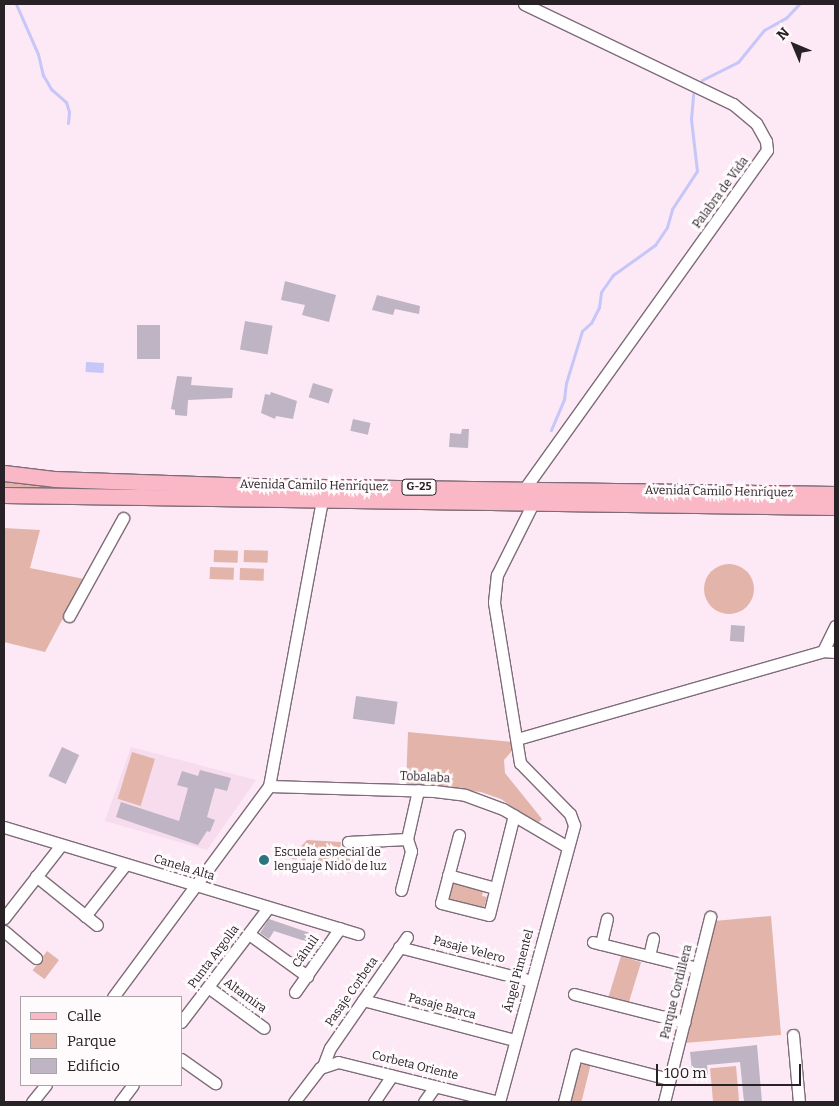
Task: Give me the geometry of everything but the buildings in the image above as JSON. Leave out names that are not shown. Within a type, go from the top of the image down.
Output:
[{"type":"main road","name":"Avenida Camilo Henríquez","points":[[4,473],[54,479],[198,485],[524,488],[835,494]]},
{"type":"main road","name":"Avenida Camilo Henríquez","points":[[4,495],[835,507]]},
{"type":"street","name":"Palabra de Vida","points":[[524,4],[733,104],[756,123],[766,141],[767,150],[524,488]]},
{"type":"street","points":[[114,996],[197,887],[269,786],[274,771],[322,500]]},
{"type":"street","name":"Ángel Pimentel","points":[[499,1102],[566,846],[574,825],[570,814],[520,763],[494,602],[497,575],[533,503]]},
{"type":"street","points":[[69,616],[124,518]]},
{"type":"street","points":[[823,651],[835,626]]},
{"type":"street","points":[[517,739],[823,651],[835,652]]},
{"type":"street","name":"Tobalaba","points":[[269,786],[418,790],[465,795],[514,815],[566,846]]},
{"type":"street","points":[[401,890],[411,851],[407,839],[418,790]]},
{"type":"street","points":[[459,835],[441,903],[489,915],[514,815]]},
{"type":"street","name":"Canela Alta","points":[[4,827],[197,887],[358,934]]},
{"type":"street","points":[[348,842],[407,839]]},
{"type":"street","points":[[4,918],[61,845]]},
{"type":"street","points":[[85,916],[125,864]]},
{"type":"street","points":[[36,876],[97,925]]},
{"type":"street","points":[[448,876],[495,888]]},
{"type":"street","name":"Punta Argolla","points":[[182,1021],[268,908]]},
{"type":"street","name":"Parque Cordillera","points":[[664,1102],[710,917]]},
{"type":"street","points":[[607,919],[597,943],[697,968]]},
{"type":"street","name":"Cáhuil","points":[[295,992],[340,928]]},
{"type":"street","points":[[4,931],[36,958]]},
{"type":"street","points":[[249,934],[306,976]]},
{"type":"street","name":"Pasaje Corbeta","points":[[294,1102],[323,1066],[330,1048],[407,936]]},
{"type":"street","points":[[649,956],[653,938]]},
{"type":"street","name":"Pasaje Velero","points":[[400,947],[531,981]]},
{"type":"street","name":"Altamira","points":[[208,986],[264,1028]]},
{"type":"street","points":[[574,994],[684,1022]]},
{"type":"street","name":"Pasaje Barca","points":[[363,1000],[514,1040]]},
{"type":"street","points":[[793,1035],[798,1102]]},
{"type":"street","points":[[564,1102],[576,1055],[670,1079]]},
{"type":"street","points":[[182,1060],[215,1083]]},
{"type":"street","name":"Corbeta Oriente","points":[[323,1066],[338,1062],[499,1102]]},
{"type":"street","points":[[374,1102],[392,1075]]},
{"type":"street","points":[[32,1102],[45,1086]]},
{"type":"street","points":[[120,1102],[132,1086]]},
{"type":"street","points":[[424,1102],[435,1086]]},
{"type":"shaded area","points":[[131,747],[256,780],[207,850],[105,821]]},
{"type":"green space","points":[[4,480],[207,492],[4,489]]},
{"type":"green space","points":[[4,528],[40,530],[30,568],[84,579],[45,652],[4,642]]},
{"type":"green space","points":[[214,550],[238,551],[238,563],[214,562]]},
{"type":"green space","points":[[244,550],[268,551],[268,563],[244,562]]},
{"type":"green space","points":[[724,564],[734,564],[747,571],[754,584],[754,594],[747,607],[734,614],[724,614],[715,610],[708,603],[704,594],[704,584],[708,575],[715,568]]},
{"type":"green space","points":[[210,567],[234,568],[234,580],[210,579]]},
{"type":"green space","points":[[240,568],[264,569],[264,581],[240,580]]},
{"type":"green space","points":[[408,732],[512,742],[511,752],[504,760],[505,773],[542,819],[539,822],[531,820],[501,799],[481,792],[406,784]]},
{"type":"green space","points":[[132,752],[155,759],[141,806],[118,799]]},
{"type":"green space","points":[[307,840],[341,842],[340,852],[355,853],[349,873],[290,858]]},
{"type":"green space","points":[[453,880],[484,888],[482,896],[487,897],[483,911],[447,900]]},
{"type":"green space","points":[[771,916],[781,1035],[684,1043],[714,921]]},
{"type":"green space","points":[[47,951],[59,960],[45,979],[33,970]]},
{"type":"green space","points":[[621,956],[641,962],[628,1006],[608,1000]]},
{"type":"green space","points":[[580,1058],[592,1061],[581,1102],[569,1102]]},
{"type":"green space","points":[[736,1066],[739,1101],[713,1102],[710,1068]]},
{"type":"water","points":[[86,362],[104,363],[103,373],[85,372]]},
{"type":"waterway","points":[[16,4],[38,54],[43,75],[51,89],[66,102],[69,112],[68,123]]},
{"type":"waterway","points":[[702,80],[738,62],[764,30],[786,18],[799,4]]},
{"type":"waterway","points":[[551,430],[564,399],[566,383],[582,331],[591,323],[599,307],[601,292],[613,275],[655,245],[667,227],[672,209],[697,171],[691,119],[693,94]]},
{"type":"place","name":"Escuela especial de lenguaje Nido de luz","points":[[264,860]]}]
